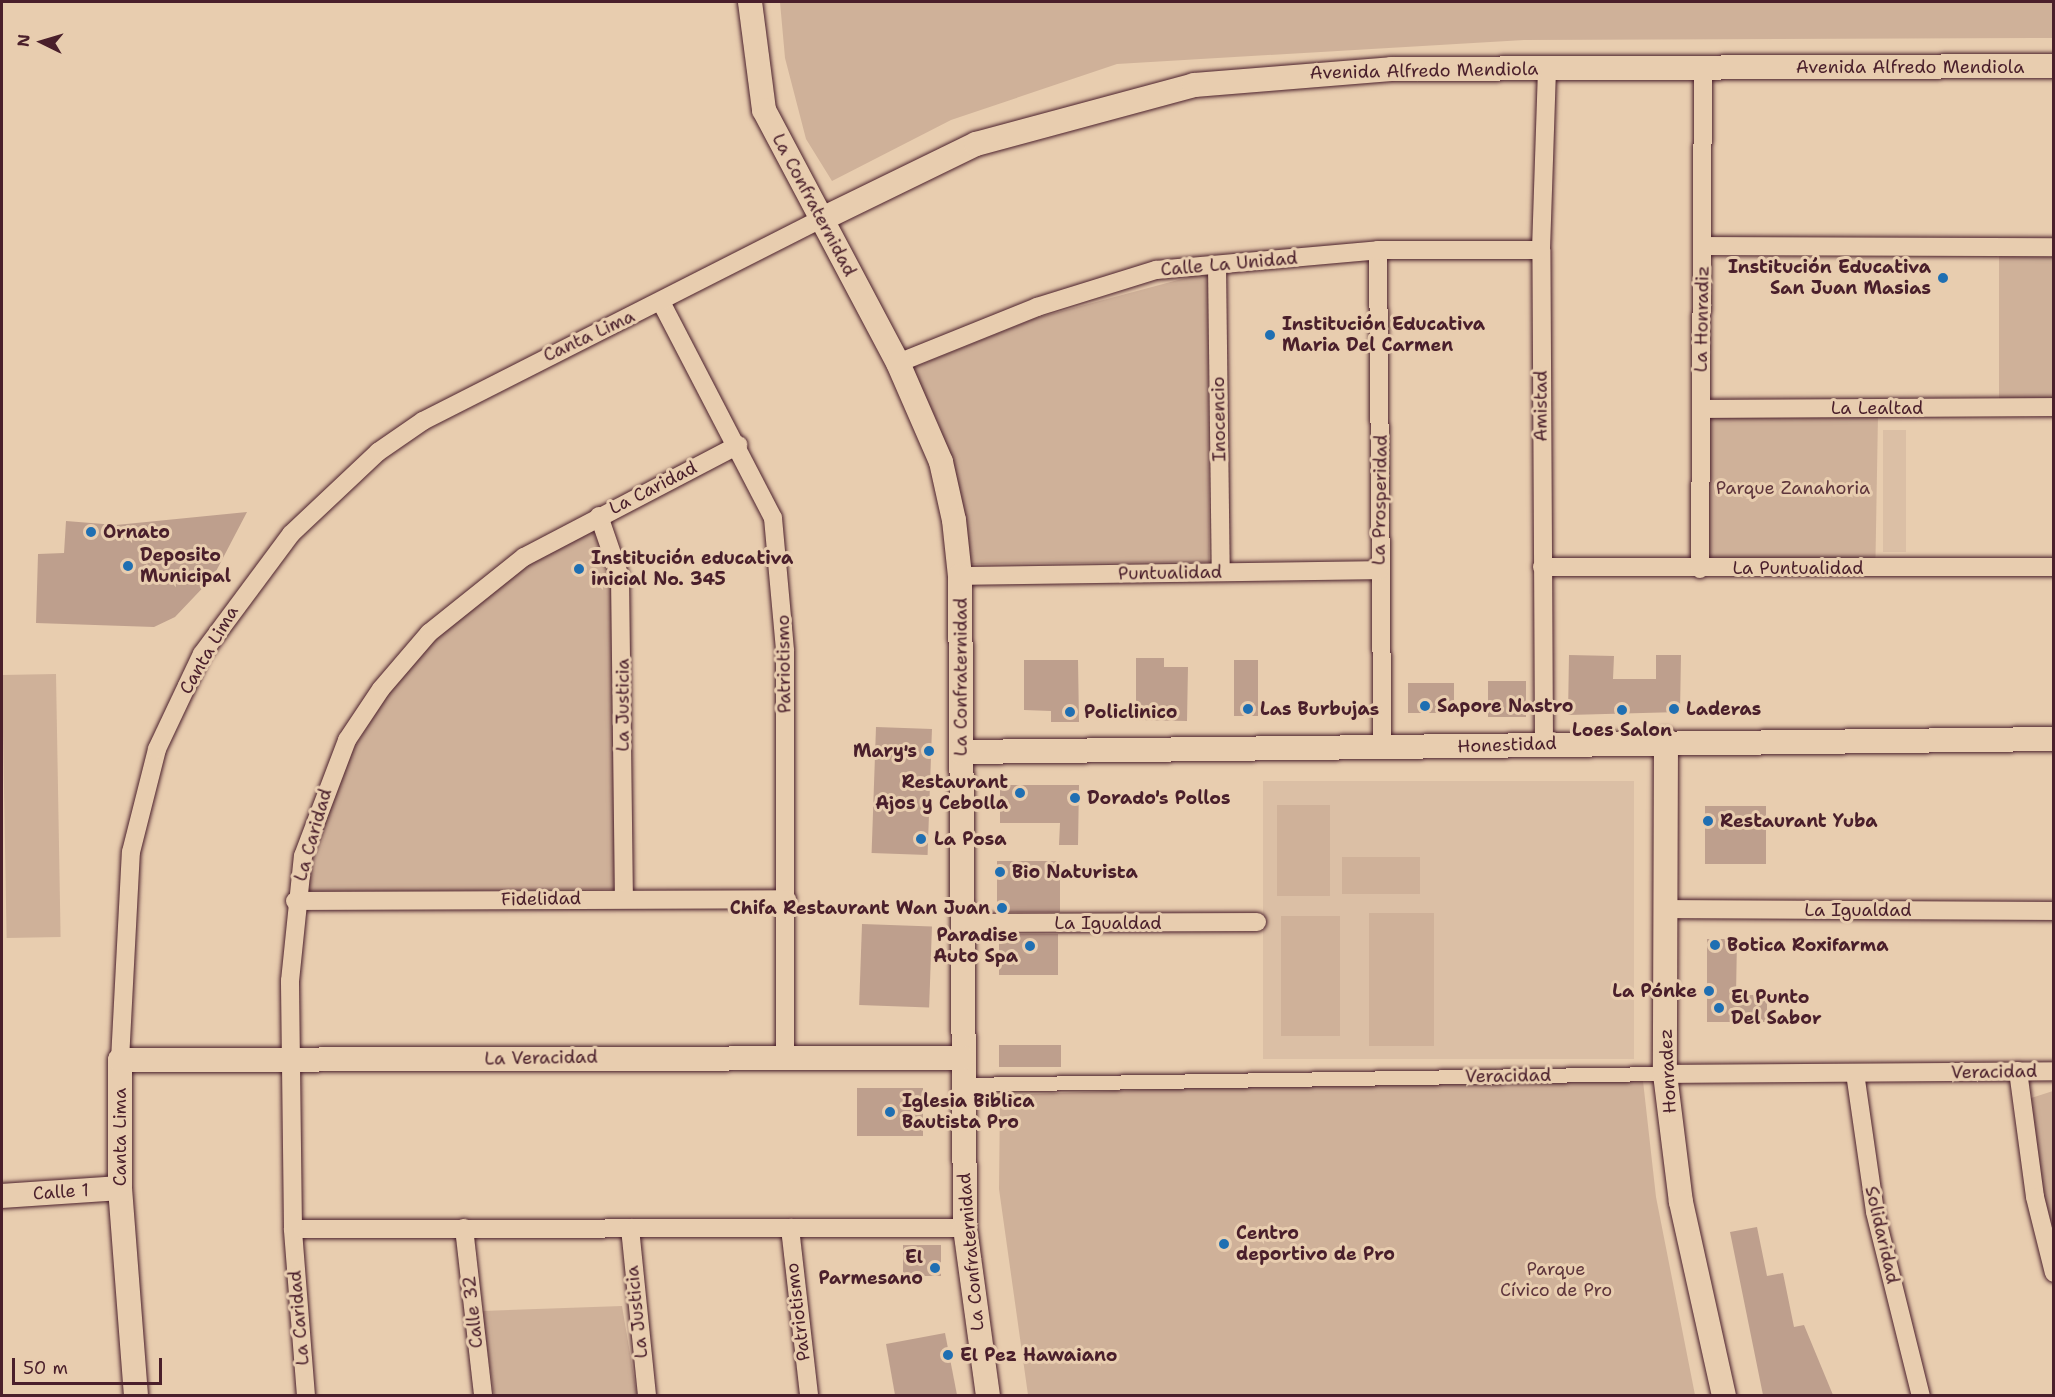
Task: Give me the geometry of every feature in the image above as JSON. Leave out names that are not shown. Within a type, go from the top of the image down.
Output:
[{"type":"street","name":"La Confraternidad","points":[[750,2],[764,110],[820,220],[898,363],[941,462],[960,576],[960,923],[965,1228],[988,1395]]},
{"type":"street","name":"Avenida Alfredo Mendiola","points":[[820,220],[976,144],[1194,85],[1308,72],[1547,68],[2054,66]]},
{"type":"street","name":"Amistad","points":[[1544,743],[1541,250],[1547,68]]},
{"type":"street","name":"La Honradiz","points":[[1700,569],[1703,69]]},
{"type":"street","name":"Canta Lima","points":[[136,1395],[120,1188],[120,1060],[130,852],[157,749],[202,654],[236,603],[291,534],[378,452],[479,388],[661,302],[820,220]]},
{"type":"street","points":[[1703,246],[2054,247]]},
{"type":"street","name":"Calle La Unidad","points":[[898,363],[1036,307],[1156,270],[1378,250],[1541,250]]},
{"type":"street","name":"La Prosperidad","points":[[1378,250],[1382,749]]},
{"type":"street","name":"Inocencio","points":[[1217,265],[1221,572]]},
{"type":"street","name":"Patriotismo","points":[[661,302],[738,445],[773,518],[782,572],[787,899],[785,1055]]},
{"type":"street","name":"La Lealtad","points":[[1701,409],[2054,407]]},
{"type":"street","name":"La Caridad","points":[[306,1395],[293,1228],[289,1060],[295,901],[318,806],[347,740],[381,689],[429,633],[525,557],[599,516],[738,445]]},
{"type":"street","name":"La Justicia","points":[[599,516],[620,577],[624,898]]},
{"type":"street","name":"La Puntualidad","points":[[1542,567],[1700,569],[2054,567]]},
{"type":"street","name":"Puntualidad","points":[[960,576],[1379,570]]},
{"type":"street","name":"Honestidad","points":[[961,752],[1382,749],[1666,740],[2054,739]]},
{"type":"street","name":"Honradez","points":[[1666,740],[1663,909],[1665,1074],[1681,1202],[1724,1395]]},
{"type":"street","name":"Fidelidad","points":[[295,901],[787,899]]},
{"type":"street","name":"La Igualdad","points":[[1663,909],[2054,910]]},
{"type":"street","name":"La Igualdad","points":[[960,923],[1257,922]]},
{"type":"street","name":"La Veracidad","points":[[120,1060],[785,1055],[962,1058]]},
{"type":"street","points":[[2018,1071],[2036,1197],[2054,1273]]},
{"type":"street","name":"Veracidad","points":[[962,1085],[1665,1074],[2054,1071]]},
{"type":"street","name":"Solidaridad","points":[[1855,1073],[1875,1212],[1921,1395]]},
{"type":"street","name":"Calle 1","points":[[2,1196],[120,1188]]},
{"type":"street","points":[[293,1228],[965,1228]]},
{"type":"street","name":"Calle 32","points":[[464,1228],[483,1395]]},
{"type":"street","name":"La Justicia","points":[[630,1228],[647,1395]]},
{"type":"street","name":"Patriotismo","points":[[790,1228],[809,1395]]},
{"type":"shaded area","points":[[1883,430],[1906,430],[1906,552],[1883,552]]},
{"type":"shaded area","points":[[1263,781],[1634,781],[1634,1059],[1263,1059]]},
{"type":"green space","points":[[780,2],[2053,2],[2054,38],[1524,40],[1117,64],[951,120],[832,181],[806,139],[785,58]]},
{"type":"green space","points":[[1999,255],[2053,255],[2053,401],[1999,401]]},
{"type":"green space","points":[[1208,272],[1209,562],[970,564],[940,427],[912,368],[1036,318]]},
{"type":"green space","name":"Parque Zanahoria","points":[[1708,412],[1878,415],[1875,561],[1705,558]]},
{"type":"green space","points":[[593,530],[613,580],[615,889],[307,892],[310,861],[327,810],[354,748],[387,696],[428,647],[472,607],[526,566]]},
{"type":"green space","points":[[56,674],[61,937],[7,938],[2,675]]},
{"type":"green space","points":[[1277,805],[1330,805],[1330,896],[1277,896]]},
{"type":"green space","points":[[1342,857],[1420,857],[1420,894],[1342,894]]},
{"type":"green space","points":[[1369,913],[1434,913],[1434,1046],[1369,1046]]},
{"type":"green space","points":[[1281,916],[1340,916],[1340,1036],[1281,1036]]},
{"type":"green space","name":"Centro deportivo de Pro","points":[[1642,1072],[1656,1197],[1695,1395],[1028,1395],[999,1189],[1000,1095]]},
{"type":"green space","points":[[2053,1091],[2053,1262],[2026,1111],[2031,1098]]},
{"type":"green space","points":[[622,1306],[637,1395],[494,1395],[482,1311]]},
{"type":"building","name":"Deposito Municipal","points":[[247,512],[213,577],[175,617],[154,627],[36,623],[38,554],[64,553],[66,521],[116,525]]},
{"type":"building","points":[[1569,655],[1614,656],[1613,679],[1656,679],[1656,655],[1681,655],[1680,712],[1568,715]]},
{"type":"building","points":[[1136,658],[1164,658],[1164,667],[1188,667],[1187,721],[1136,720]]},
{"type":"building","points":[[1024,660],[1078,660],[1079,722],[1051,722],[1051,711],[1024,710]]},
{"type":"building","points":[[1234,660],[1258,660],[1258,716],[1234,716]]},
{"type":"building","points":[[1488,681],[1526,681],[1526,717],[1488,717]]},
{"type":"building","points":[[1408,683],[1454,683],[1454,713],[1408,713]]},
{"type":"building","points":[[876,727],[932,729],[928,855],[872,853]]},
{"type":"building","points":[[1000,785],[1079,785],[1078,845],[1059,845],[1060,823],[1000,823]]},
{"type":"building","points":[[1705,806],[1766,806],[1766,864],[1705,864]]},
{"type":"building","points":[[997,861],[1060,861],[1060,912],[997,912]]},
{"type":"building","points":[[862,924],[932,926],[929,1007],[859,1005]]},
{"type":"building","points":[[999,934],[1058,934],[1058,975],[999,975]]},
{"type":"building","points":[[1707,939],[1737,939],[1736,995],[1767,995],[1767,1022],[1707,1022]]},
{"type":"building","points":[[999,1045],[1061,1045],[1061,1067],[999,1067]]},
{"type":"building","name":"Iglesia Biblica Bautista Pro","points":[[857,1088],[923,1088],[923,1136],[857,1136]]},
{"type":"building","points":[[1757,1227],[1767,1276],[1783,1273],[1794,1327],[1804,1325],[1833,1395],[1763,1395],[1730,1232]]},
{"type":"building","points":[[903,1245],[941,1245],[941,1276],[903,1276]]},
{"type":"building","points":[[945,1333],[957,1395],[895,1395],[886,1344]]},
{"type":"place","name":"Institución Educativa San Juan Masias","points":[[1943,278]]},
{"type":"place","name":"Institución Educativa Maria Del Carmen","points":[[1270,335]]},
{"type":"place","name":"Ornato","points":[[91,532]]},
{"type":"place","name":"Deposito Municipal","points":[[128,566]]},
{"type":"place","name":"Institución educativa inicial No. 345","points":[[579,569]]},
{"type":"place","name":"Sapore Nastro","points":[[1425,706]]},
{"type":"place","name":"Las Burbujas","points":[[1248,709]]},
{"type":"place","name":"Laderas","points":[[1674,709]]},
{"type":"place","name":"Loes Salon","points":[[1622,710]]},
{"type":"place","name":"Policlinico","points":[[1070,712]]},
{"type":"place","name":"Mary's","points":[[929,751]]},
{"type":"place","name":"Restaurant Ajos y Cebolla","points":[[1020,793]]},
{"type":"place","name":"Dorado's Pollos","points":[[1075,798]]},
{"type":"place","name":"Restaurant Yuba","points":[[1708,821]]},
{"type":"place","name":"La Posa","points":[[921,839]]},
{"type":"place","name":"Bio Naturista","points":[[1000,872]]},
{"type":"place","name":"Chifa Restaurant Wan Juan","points":[[1002,908]]},
{"type":"place","name":"Botica Roxifarma","points":[[1715,945]]},
{"type":"place","name":"Paradise Auto Spa","points":[[1030,946]]},
{"type":"place","name":"La Pónke","points":[[1709,991]]},
{"type":"place","name":"El Punto Del Sabor","points":[[1719,1008]]},
{"type":"place","name":"Iglesia Biblica Bautista Pro","points":[[890,1112]]},
{"type":"place","name":"Centro deportivo de Pro","points":[[1224,1244]]},
{"type":"place","name":"El Parmesano","points":[[935,1268]]},
{"type":"place","name":"El Pez Hawaiano","points":[[948,1355]]},
{"type":"park label","name":"Parque Cívico de Pro","points":[[1556,1280]]}]
